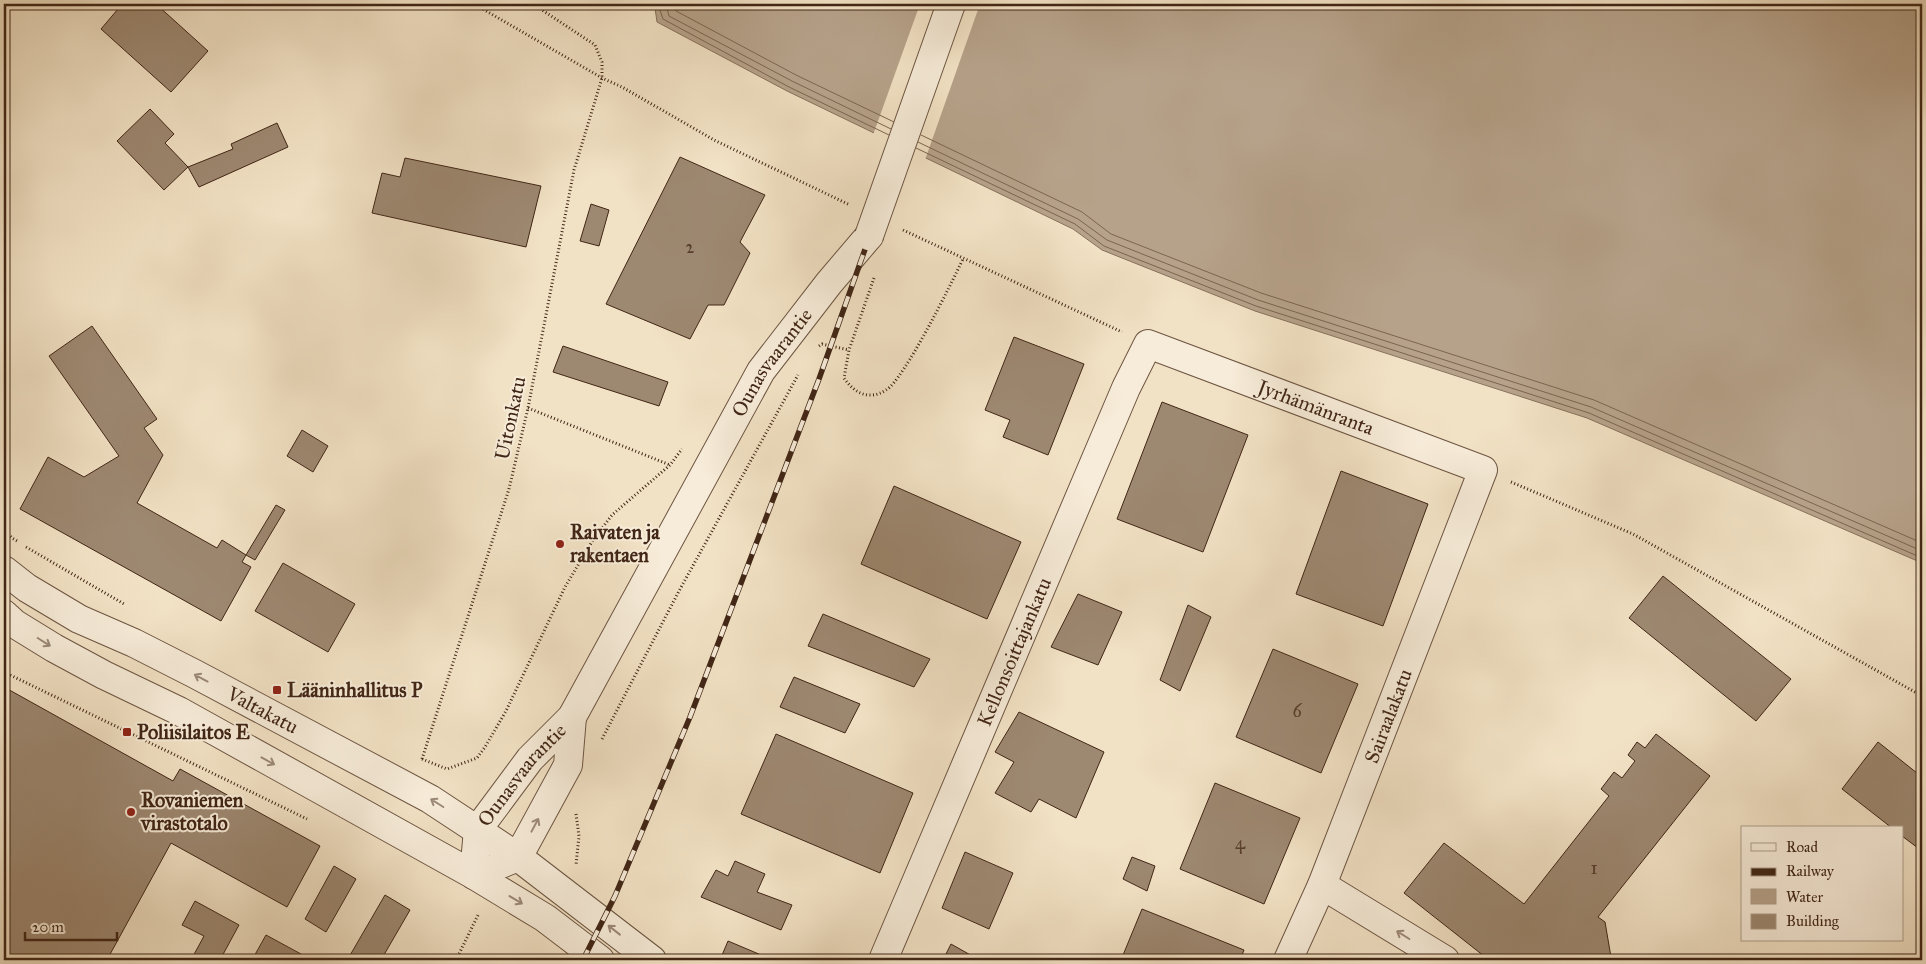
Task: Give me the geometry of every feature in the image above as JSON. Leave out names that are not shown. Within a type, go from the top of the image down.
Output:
[{"type":"street","name":"Ounasvaarantie","points":[[474,875],[478,830],[530,759],[572,717],[761,371],[829,283],[869,236],[951,4]]},
{"type":"street","name":"Jyrhämänranta","points":[[1148,344],[1483,470]]},
{"type":"street","name":"Kellonsoittajankatu","points":[[883,960],[1126,388],[1148,344]]},
{"type":"street","name":"Sairaalakatu","points":[[1288,960],[1322,885],[1483,470]]},
{"type":"street","name":"Valtakatu","points":[[4,570],[27,588],[79,619],[134,643],[195,674],[430,799],[518,857],[652,960]]},
{"type":"street","name":"Valtakatu","points":[[4,614],[15,624],[54,648],[179,712],[474,875],[545,918],[600,960]]},
{"type":"street","name":"Ounasvaarantie","points":[[518,857],[568,765],[572,717]]},
{"type":"street","points":[[474,875],[518,857]]},
{"type":"street","points":[[1322,885],[1445,960]]},
{"type":"path","points":[[474,4],[602,78]]},
{"type":"path","points":[[533,4],[595,45],[602,62],[602,78]]},
{"type":"path","name":"Uitonkatu","points":[[602,78],[574,170],[528,408],[509,489],[422,759],[447,769],[477,758],[506,710],[565,587],[593,540],[612,515],[670,465]]},
{"type":"path","points":[[877,269],[849,350],[844,378],[851,388],[864,395],[876,394],[887,390],[901,375],[954,278],[962,259]]},
{"type":"path","points":[[817,348],[822,344],[849,350]]},
{"type":"path","points":[[601,741],[679,591],[803,367]]},
{"type":"path","points":[[528,408],[670,465],[683,448]]},
{"type":"path","points":[[1483,470],[1632,534],[1922,696]]},
{"type":"path","points":[[4,672],[310,820]]},
{"type":"path","points":[[576,812],[579,836],[576,866]]},
{"type":"path","points":[[456,960],[480,913]]},
{"type":"water","points":[[650,4],[1922,4],[1922,563],[1587,418],[1255,311],[1102,250],[1073,229],[787,91],[657,22],[655,8]]},
{"type":"pier","points":[[920,4],[980,4],[925,160],[873,135]]},
{"type":"building","points":[[112,4],[156,4],[208,51],[171,92],[101,29],[118,9]]},
{"type":"building","points":[[150,109],[174,134],[165,143],[188,167],[164,190],[117,141]]},
{"type":"building","points":[[277,123],[288,147],[199,187],[188,167],[233,149],[231,144]]},
{"type":"building","points":[[680,157],[765,195],[740,242],[750,253],[724,305],[708,305],[690,339],[606,304]]},
{"type":"building","points":[[405,158],[541,186],[526,247],[372,213],[382,173],[400,177]]},
{"type":"building","points":[[591,204],[609,210],[599,246],[580,241]]},
{"type":"building","points":[[92,326],[157,419],[144,428],[163,455],[137,503],[217,548],[222,540],[246,555],[242,562],[251,567],[221,621],[20,509],[48,457],[84,477],[119,456],[49,356]]},
{"type":"building","points":[[1014,337],[1084,364],[1048,455],[1003,437],[1010,420],[985,410]]},
{"type":"building","points":[[563,346],[668,382],[659,406],[553,372]]},
{"type":"building","points":[[1162,402],[1248,435],[1203,552],[1117,519]]},
{"type":"building","points":[[302,430],[328,446],[313,472],[287,456]]},
{"type":"building","points":[[1341,471],[1428,504],[1383,626],[1296,594]]},
{"type":"building","points":[[894,486],[1021,542],[987,619],[861,564]]},
{"type":"building","points":[[276,505],[285,510],[255,560],[246,555]]},
{"type":"building","points":[[283,563],[355,604],[328,652],[255,611]]},
{"type":"building","points":[[1663,576],[1791,679],[1756,721],[1629,618]]},
{"type":"building","points":[[1078,594],[1122,612],[1098,665],[1051,647]]},
{"type":"building","points":[[1188,605],[1211,617],[1180,691],[1160,680]]},
{"type":"building","points":[[823,614],[930,659],[914,687],[808,646]]},
{"type":"building","points":[[1273,649],[1358,684],[1321,773],[1236,737]]},
{"type":"building","points":[[794,677],[860,704],[845,733],[780,707]]},
{"type":"building","name":"Rovaniemen virastotalo","points":[[4,687],[173,781],[180,769],[320,846],[287,907],[171,843],[108,958],[112,960],[4,960]]},
{"type":"building","points":[[1019,712],[1104,752],[1076,818],[1039,799],[1031,812],[995,793],[1014,762],[995,752]]},
{"type":"building","points":[[776,734],[913,793],[880,873],[741,814]]},
{"type":"building","points":[[1656,734],[1710,776],[1598,917],[1605,922],[1611,957],[1608,960],[1489,960],[1404,893],[1444,843],[1524,904],[1609,796],[1601,789],[1614,772],[1622,778],[1635,761],[1628,755],[1637,742],[1645,748]]},
{"type":"building","points":[[1878,742],[1922,777],[1922,851],[1904,838],[1904,826],[1889,826],[1842,789]]},
{"type":"building","points":[[1215,783],[1300,818],[1264,904],[1180,869]]},
{"type":"building","points":[[965,852],[1013,873],[989,929],[942,908]]},
{"type":"building","points":[[1132,857],[1155,866],[1147,891],[1123,879]]},
{"type":"building","points":[[735,861],[765,874],[757,892],[792,905],[781,930],[701,897],[716,870],[728,876]]},
{"type":"building","points":[[334,866],[356,879],[326,932],[305,919]]},
{"type":"building","points":[[385,895],[410,910],[381,960],[356,960],[349,957]]},
{"type":"building","points":[[195,901],[239,925],[220,960],[191,960],[204,936],[182,925]]},
{"type":"building","points":[[1142,909],[1244,950],[1240,960],[1121,960]]},
{"type":"building","points":[[266,935],[312,960],[252,960]]},
{"type":"building","points":[[728,941],[773,960],[720,960]]},
{"type":"building","points":[[951,944],[974,957],[973,960],[943,960]]},
{"type":"railway","points":[[583,960],[615,896],[690,717],[819,379],[952,4]]},
{"type":"place","name":"Raivaten ja rakentaen","points":[[560,544]]},
{"type":"place","name":"Lääninhallitus P","points":[[277,690]]},
{"type":"place","name":"Poliisilaitos E","points":[[127,732]]},
{"type":"place","name":"Rovaniemen virastotalo","points":[[131,812]]}]
